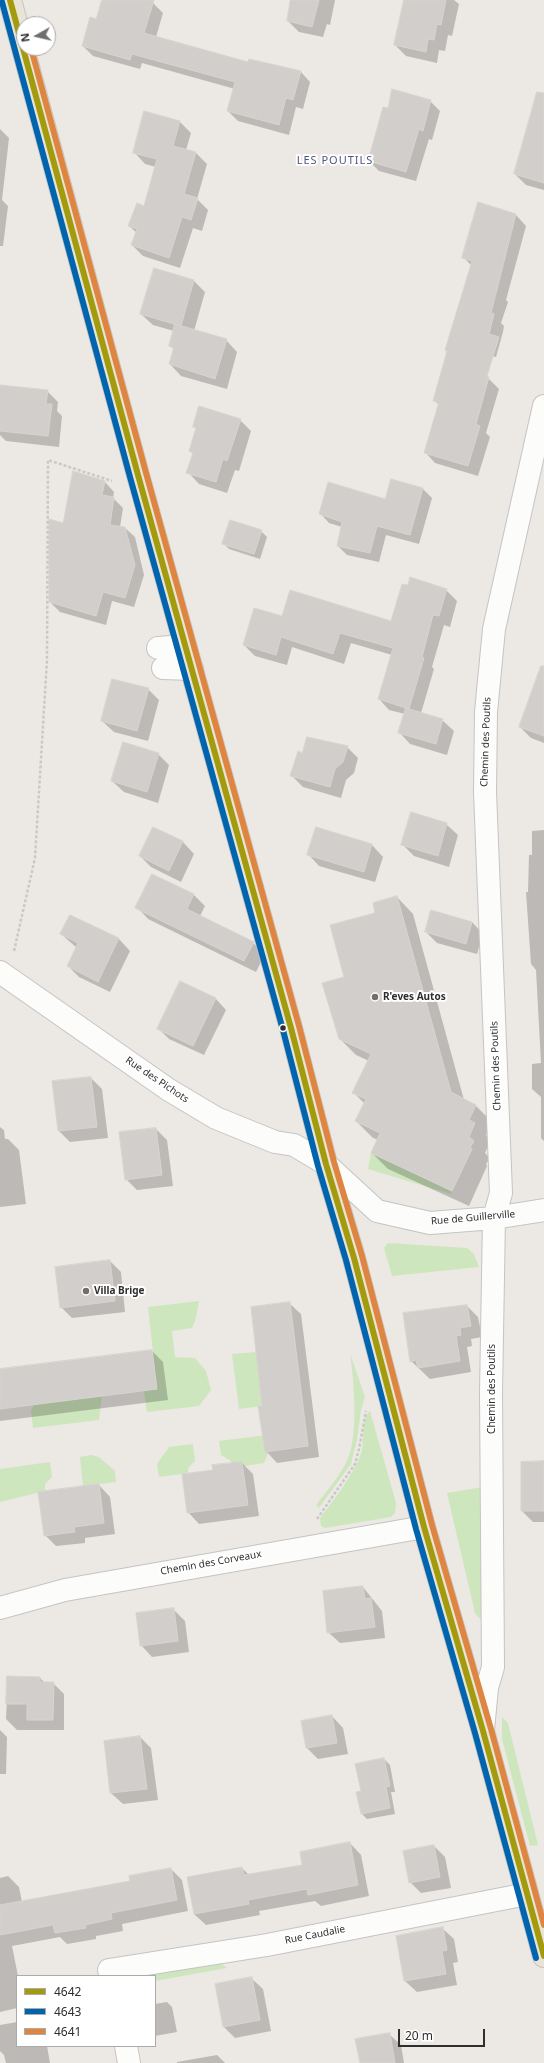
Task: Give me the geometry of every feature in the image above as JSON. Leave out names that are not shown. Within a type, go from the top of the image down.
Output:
[{"type":"main road","points":[[10,0],[185,646],[285,1007],[326,1164],[354,1258],[424,1527],[483,1731],[544,1956]]},
{"type":"street","name":"Chemin des Poutils","points":[[483,1731],[487,1688],[493,1667],[491,1392],[494,1218],[501,1193],[485,792],[486,712],[494,629],[544,406]]},
{"type":"street","points":[[158,648],[185,646]]},
{"type":"street","points":[[164,668],[192,669]]},
{"type":"street","name":"Rue des Pichots","points":[[0,972],[169,1090],[216,1118],[275,1142],[294,1144],[326,1164]]},
{"type":"street","name":"Rue de Guillerville","points":[[326,1164],[377,1211],[430,1224],[494,1218],[544,1210]]},
{"type":"street","name":"Chemin des Corveaux","points":[[0,1608],[65,1590],[424,1527]]},
{"type":"street","name":"Rue Caudalie","points":[[111,1975],[109,1970],[267,1945],[527,1894]]},
{"type":"street","points":[[126,2047],[129,2063]]},
{"type":"path","points":[[14,953],[35,858],[47,660],[48,460],[113,482]]},
{"type":"path","points":[[317,1524],[317,1518],[355,1464],[368,1405]]},
{"type":"green space","points":[[371,1153],[452,1191],[451,1194],[368,1169]]},
{"type":"green space","points":[[388,1243],[467,1248],[474,1254],[479,1267],[392,1276],[384,1248]]},
{"type":"green space","points":[[199,1301],[196,1318],[192,1328],[172,1331],[175,1357],[195,1358],[206,1371],[211,1390],[199,1406],[147,1412],[144,1391],[157,1388],[148,1307]]},
{"type":"green space","points":[[257,1352],[263,1406],[239,1409],[232,1354]]},
{"type":"green space","points":[[350,1353],[365,1397],[361,1410],[357,1440],[351,1464],[319,1508],[316,1505],[346,1463],[353,1440],[354,1394]]},
{"type":"green space","points":[[102,1396],[99,1420],[33,1428],[31,1411],[34,1404]]},
{"type":"green space","points":[[370,1411],[396,1503],[395,1513],[391,1517],[325,1528],[321,1526],[320,1518],[355,1467],[362,1450],[365,1419]]},
{"type":"green space","points":[[267,1435],[269,1451],[264,1463],[232,1468],[231,1461],[221,1455],[219,1441]]},
{"type":"green space","points":[[193,1444],[195,1461],[188,1468],[188,1473],[159,1477],[157,1464],[169,1447]]},
{"type":"green space","points":[[91,1455],[99,1457],[115,1471],[116,1482],[83,1486],[80,1457]]},
{"type":"green space","points":[[50,1462],[52,1477],[45,1484],[45,1491],[0,1502],[0,1469]]},
{"type":"green space","points":[[483,1487],[483,1618],[479,1618],[475,1613],[447,1493]]},
{"type":"green space","points":[[502,1717],[508,1723],[538,1845],[530,1846],[502,1739]]},
{"type":"green space","points":[[219,1962],[227,1968],[156,1981],[156,1975],[137,1975]]},
{"type":"building","points":[[102,0],[154,0],[144,33],[248,62],[249,59],[301,71],[293,100],[286,98],[279,125],[227,111],[235,82],[132,54],[130,60],[82,46],[90,17],[96,19]]},
{"type":"building","points":[[291,0],[319,0],[312,27],[287,21]]},
{"type":"building","points":[[404,0],[446,0],[441,25],[437,24],[434,40],[428,39],[426,52],[394,45]]},
{"type":"building","points":[[392,89],[431,100],[423,131],[419,129],[406,172],[368,161],[383,107],[388,108]]},
{"type":"building","points":[[537,92],[544,93],[544,183],[514,174]]},
{"type":"building","points":[[144,111],[180,121],[173,146],[196,152],[184,194],[198,198],[191,220],[182,217],[169,258],[131,245],[137,229],[128,226],[137,203],[144,206],[157,159],[133,153]]},
{"type":"building","points":[[478,202],[516,214],[491,313],[494,314],[489,334],[499,337],[487,376],[489,377],[476,424],[480,426],[468,466],[424,453],[439,402],[433,401],[447,351],[445,350],[472,261],[462,258]]},
{"type":"building","points":[[154,268],[194,280],[181,326],[140,314]]},
{"type":"building","points":[[175,324],[227,339],[215,379],[169,364],[174,347],[169,346]]},
{"type":"building","points":[[0,385],[48,390],[46,404],[52,404],[48,436],[0,431]]},
{"type":"building","points":[[199,406],[241,419],[227,461],[223,459],[216,482],[186,473],[193,453],[189,451],[196,428],[193,427]]},
{"type":"building","points":[[73,471],[105,481],[102,495],[114,497],[110,525],[125,527],[135,565],[125,598],[103,592],[96,616],[49,602],[49,519],[63,523]]},
{"type":"building","points":[[391,479],[423,488],[410,535],[377,526],[370,553],[337,546],[342,522],[319,514],[328,482],[385,499]]},
{"type":"building","points":[[230,520],[262,530],[254,554],[222,544]]},
{"type":"building","points":[[410,577],[447,589],[439,616],[433,615],[422,657],[424,658],[409,709],[378,699],[393,648],[340,633],[333,654],[281,637],[276,655],[243,645],[254,608],[282,616],[290,590],[391,621],[402,584],[408,585]]},
{"type":"building","points":[[541,666],[544,666],[544,736],[519,727]]},
{"type":"building","points":[[112,679],[149,688],[137,731],[101,721]]},
{"type":"building","points":[[406,708],[443,719],[436,744],[398,733]]},
{"type":"building","points":[[307,737],[348,746],[343,762],[335,769],[330,787],[290,776],[298,751],[302,753]]},
{"type":"building","points":[[123,742],[159,753],[147,792],[111,781]]},
{"type":"building","points":[[411,812],[447,823],[438,856],[401,845]]},
{"type":"building","points":[[153,827],[183,841],[169,871],[139,856]]},
{"type":"building","points":[[316,827],[372,844],[364,872],[307,855]]},
{"type":"building","points":[[152,874],[194,894],[187,909],[254,942],[244,961],[135,908]]},
{"type":"building","points":[[397,896],[451,1092],[476,1105],[469,1120],[475,1123],[469,1137],[474,1141],[470,1148],[472,1149],[452,1191],[371,1153],[380,1133],[355,1121],[366,1099],[352,1093],[371,1054],[339,1039],[322,983],[344,977],[330,925],[375,913],[373,903]]},
{"type":"building","points":[[431,910],[472,922],[466,944],[425,932]]},
{"type":"building","points":[[70,915],[119,938],[98,982],[67,966],[78,943],[60,934]]},
{"type":"building","points":[[180,981],[216,998],[193,1046],[157,1029]]},
{"type":"building","points":[[91,1077],[97,1127],[58,1131],[52,1081]]},
{"type":"building","points":[[156,1128],[162,1175],[125,1180],[119,1132]]},
{"type":"building","name":"Villa Brige","points":[[110,1260],[115,1301],[60,1308],[55,1267]]},
{"type":"building","points":[[290,1302],[308,1446],[265,1452],[258,1406],[262,1406],[251,1307]]},
{"type":"building","points":[[467,1305],[471,1326],[460,1328],[461,1335],[456,1336],[460,1361],[418,1368],[416,1360],[410,1362],[403,1313]]},
{"type":"building","points":[[152,1350],[157,1389],[0,1409],[0,1369]]},
{"type":"building","points":[[544,1461],[544,1511],[521,1511],[521,1462]]},
{"type":"building","points":[[242,1462],[248,1505],[187,1513],[182,1474],[213,1470],[212,1465]]},
{"type":"building","points":[[99,1484],[104,1523],[74,1527],[75,1532],[44,1536],[38,1492]]},
{"type":"building","points":[[363,1586],[365,1599],[371,1598],[375,1627],[327,1633],[323,1591]]},
{"type":"building","points":[[174,1608],[178,1641],[140,1646],[136,1613]]},
{"type":"building","points":[[7,1676],[40,1677],[40,1682],[54,1682],[53,1720],[27,1720],[27,1704],[6,1704]]},
{"type":"building","points":[[332,1715],[337,1743],[306,1748],[301,1721]]},
{"type":"building","points":[[140,1736],[147,1789],[110,1793],[104,1741]]},
{"type":"building","points":[[384,1758],[390,1786],[386,1787],[390,1808],[361,1814],[356,1792],[361,1791],[355,1764]]},
{"type":"building","points":[[350,1842],[358,1885],[308,1895],[307,1889],[248,1900],[249,1904],[194,1914],[187,1877],[242,1867],[244,1875],[302,1865],[300,1852]]},
{"type":"building","points":[[434,1845],[440,1877],[409,1883],[403,1851]]},
{"type":"building","points":[[171,1868],[177,1900],[111,1913],[112,1919],[85,1925],[86,1928],[55,1933],[53,1925],[0,1935],[0,1905],[130,1881],[129,1876]]},
{"type":"building","points":[[443,1927],[447,1950],[442,1951],[446,1974],[404,1981],[396,1936]]},
{"type":"building","points":[[252,1977],[260,2020],[223,2027],[215,1984]]},
{"type":"building","points":[[390,2033],[395,2063],[360,2063],[355,2039]]},
{"type":"transit line","name":"4642","points":[[10,0],[138,475],[291,1028],[326,1164],[354,1258],[424,1527],[483,1731],[544,1956]]},
{"type":"transit line","name":"4643","points":[[2,2],[130,477],[283,1030],[318,1166],[346,1260],[416,1529],[475,1733],[536,1958]]},
{"type":"transit line","name":"4641","points":[[33,56],[146,473],[299,1026],[334,1162],[362,1256],[432,1525],[491,1729],[544,1925]]},
{"type":"place","name":"R'eves Autos","points":[[375,997]]},
{"type":"place","name":"Villa Brige","points":[[86,1291]]},
{"type":"district","name":"LES POUTILS","points":[[335,161]]}]
